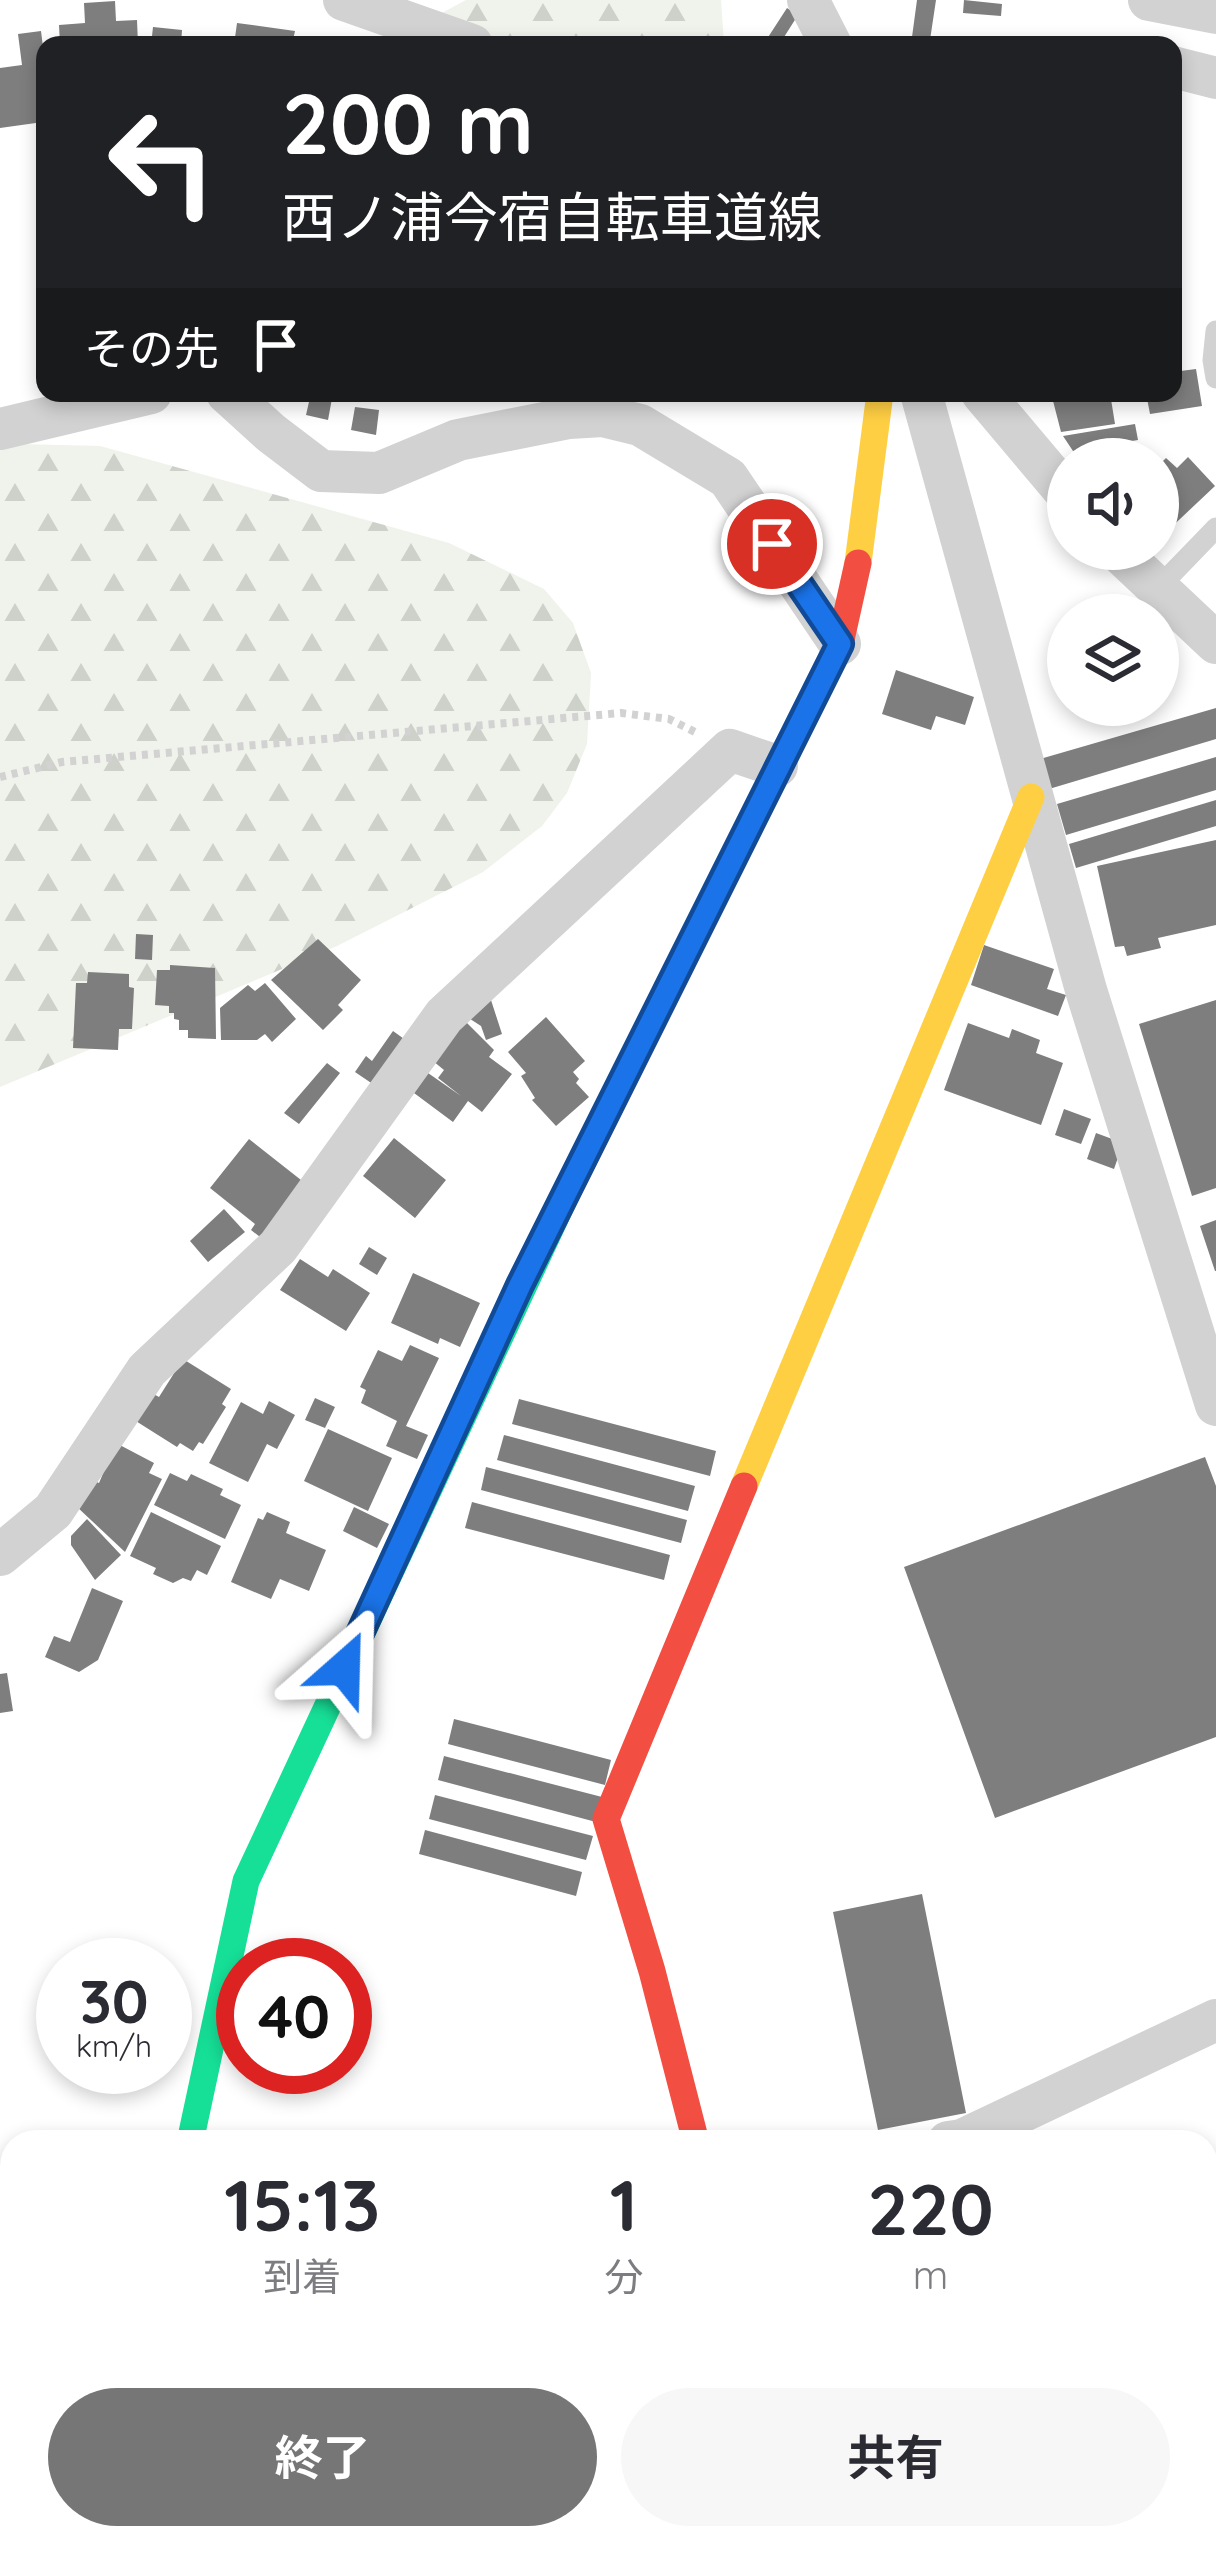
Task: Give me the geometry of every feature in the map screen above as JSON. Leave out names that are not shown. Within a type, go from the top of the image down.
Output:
[{"type":"street","points":[[344,0],[446,36]]},
{"type":"street","points":[[808,0],[826,36]]},
{"type":"street","points":[[1149,0],[1216,13]]},
{"type":"street","points":[[1182,69],[1216,78]]},
{"type":"street","points":[[0,429],[113,402]]},
{"type":"street","points":[[237,402],[322,471],[380,473],[458,440],[569,418],[603,416],[640,425],[728,478],[840,644]]},
{"type":"street","points":[[193,2130],[246,1881],[520,1285],[840,644],[860,554],[879,402]]},
{"type":"street","points":[[924,402],[1086,990],[1216,1406]]},
{"type":"street","points":[[990,402],[1047,470]]},
{"type":"street","points":[[1139,570],[1216,644]]},
{"type":"street","points":[[0,1556],[52,1511],[147,1370],[278,1247],[444,1016],[730,750],[777,766]]},
{"type":"street","points":[[693,2130],[606,1819],[1030,797]]},
{"type":"street","points":[[983,2130],[1216,2020]]},
{"type":"lane","points":[[1216,331],[1216,378]]},
{"type":"lane","points":[[1158,588],[1216,528]]},
{"type":"path","points":[[0,777],[62,762],[621,713],[670,718],[730,750]]},
{"type":"green space","points":[[466,0],[721,0],[723,36],[399,36]]},
{"type":"green space","points":[[18,444],[100,446],[449,543],[544,589],[573,623],[591,673],[587,744],[567,793],[542,826],[483,872],[337,946],[0,1087],[0,448]]},
{"type":"building","points":[[917,0],[936,0],[931,36],[912,36]]},
{"type":"building","points":[[964,0],[1002,4],[1001,16],[963,13]]},
{"type":"building","points":[[115,1],[116,21],[137,20],[138,36],[60,36],[59,25],[85,23],[84,3]]},
{"type":"building","points":[[787,8],[798,15],[785,36],[769,36]]},
{"type":"building","points":[[237,23],[295,31],[294,36],[235,36]]},
{"type":"building","points":[[153,27],[182,30],[182,36],[152,36]]},
{"type":"building","points":[[41,31],[42,36],[36,36],[36,123],[0,128],[0,68],[22,65],[18,34]]},
{"type":"building","points":[[1196,369],[1202,406],[1150,414],[1148,402],[1182,402],[1182,371]]},
{"type":"building","points":[[309,402],[331,402],[328,420],[306,415]]},
{"type":"building","points":[[1053,402],[1111,402],[1115,424],[1061,432]]},
{"type":"building","points":[[355,407],[379,410],[376,435],[351,430]]},
{"type":"building","points":[[1135,424],[1138,438],[1064,438]]},
{"type":"building","points":[[1188,457],[1215,486],[1179,520],[1179,466]]},
{"type":"building","points":[[896,670],[974,697],[965,725],[936,716],[931,730],[882,714]]},
{"type":"building","points":[[1216,708],[1216,739],[1049,789],[1040,759],[1154,726],[1179,726],[1179,719]]},
{"type":"building","points":[[1216,757],[1216,790],[1066,835],[1057,804]]},
{"type":"building","points":[[1216,800],[1216,826],[1076,868],[1069,844]]},
{"type":"building","points":[[1216,840],[1216,925],[1158,938],[1161,948],[1127,956],[1124,946],[1115,947],[1097,866]]},
{"type":"building","points":[[136,934],[153,935],[152,960],[135,959]]},
{"type":"building","points":[[318,939],[361,980],[338,1005],[343,1010],[323,1030],[271,980]]},
{"type":"building","points":[[984,945],[1054,969],[1047,989],[1066,995],[1058,1016],[971,985]]},
{"type":"building","points":[[170,965],[215,968],[216,1039],[188,1038],[188,1030],[179,1030],[179,1020],[169,1013],[169,1006],[155,1005],[157,970],[170,970]]},
{"type":"building","points":[[88,972],[129,974],[129,987],[134,988],[132,1029],[119,1029],[118,1050],[73,1048],[76,983],[87,983]]},
{"type":"building","points":[[265,983],[296,1019],[272,1042],[265,1034],[257,1040],[221,1040],[220,1008],[248,985],[255,991]]},
{"type":"building","points":[[490,997],[502,1034],[486,1040],[481,1026],[464,1015]]},
{"type":"building","points":[[1216,1000],[1216,1188],[1192,1196],[1139,1024]]},
{"type":"building","points":[[546,1017],[585,1061],[573,1072],[589,1097],[556,1126],[532,1100],[521,1076],[526,1073],[508,1052]]},
{"type":"building","points":[[464,1020],[494,1050],[489,1057],[512,1074],[482,1112],[468,1101],[453,1122],[414,1093],[428,1073],[461,1096],[438,1078],[444,1070],[433,1061]]},
{"type":"building","points":[[968,1023],[1009,1038],[1012,1029],[1040,1040],[1036,1053],[1063,1063],[1041,1125],[944,1090]]},
{"type":"building","points":[[393,1031],[414,1046],[383,1091],[355,1072],[366,1056],[372,1061]]},
{"type":"building","points":[[327,1063],[340,1073],[299,1124],[284,1113]]},
{"type":"building","points":[[1064,1109],[1091,1119],[1081,1144],[1055,1135]]},
{"type":"building","points":[[1096,1133],[1123,1143],[1114,1169],[1087,1159]]},
{"type":"building","points":[[394,1138],[446,1180],[415,1218],[363,1176]]},
{"type":"building","points":[[249,1139],[301,1180],[269,1244],[251,1230],[255,1224],[210,1188]]},
{"type":"building","points":[[224,1209],[245,1232],[208,1262],[190,1241]]},
{"type":"building","points":[[1216,1220],[1216,1271],[1215,1271],[1200,1226]]},
{"type":"building","points":[[369,1247],[387,1258],[377,1275],[359,1264]]},
{"type":"building","points":[[300,1259],[328,1277],[333,1269],[370,1293],[346,1331],[280,1290]]},
{"type":"building","points":[[413,1273],[480,1303],[460,1347],[440,1338],[438,1344],[391,1323]]},
{"type":"building","points":[[410,1345],[439,1358],[406,1426],[428,1435],[417,1459],[386,1446],[397,1421],[361,1403],[366,1390],[360,1387],[378,1350],[402,1361]]},
{"type":"building","points":[[183,1359],[231,1389],[222,1404],[226,1407],[203,1444],[199,1442],[193,1451],[180,1443],[177,1447],[131,1418],[148,1391],[159,1397]]},
{"type":"building","points":[[315,1398],[335,1407],[325,1428],[305,1420]]},
{"type":"building","points":[[519,1399],[716,1451],[710,1476],[512,1424]]},
{"type":"building","points":[[269,1401],[295,1415],[277,1449],[267,1444],[248,1482],[209,1463],[241,1402],[263,1414]]},
{"type":"building","points":[[328,1429],[392,1458],[368,1511],[304,1481]]},
{"type":"building","points":[[504,1435],[695,1486],[688,1511],[497,1460]]},
{"type":"building","points":[[116,1443],[154,1463],[149,1473],[162,1479],[125,1552],[76,1506],[90,1479],[99,1483]]},
{"type":"building","points":[[1205,1457],[1216,1486],[1216,1737],[995,1818],[904,1567]]},
{"type":"building","points":[[486,1467],[687,1520],[681,1543],[481,1490]]},
{"type":"building","points":[[170,1473],[187,1481],[191,1474],[223,1489],[220,1495],[241,1505],[225,1539],[154,1505]]},
{"type":"building","points":[[472,1502],[670,1555],[664,1580],[465,1528]]},
{"type":"building","points":[[354,1507],[389,1524],[377,1548],[343,1531]]},
{"type":"building","points":[[151,1512],[221,1546],[207,1575],[197,1570],[191,1581],[183,1578],[173,1583],[153,1574],[156,1568],[130,1556]]},
{"type":"building","points":[[267,1512],[290,1522],[286,1533],[326,1550],[309,1591],[280,1579],[271,1599],[231,1582],[258,1518],[263,1520]]},
{"type":"building","points":[[87,1519],[121,1555],[95,1580],[71,1545],[71,1536]]},
{"type":"building","points":[[92,1588],[123,1601],[98,1660],[79,1672],[45,1657],[54,1636],[70,1642]]},
{"type":"building","points":[[7,1673],[13,1711],[0,1713],[0,1674]]},
{"type":"building","points":[[454,1719],[611,1760],[605,1785],[448,1744]]},
{"type":"building","points":[[444,1756],[602,1797],[596,1822],[438,1780]]},
{"type":"building","points":[[435,1795],[593,1836],[586,1860],[429,1819]]},
{"type":"building","points":[[425,1830],[582,1872],[576,1896],[419,1854]]},
{"type":"building","points":[[922,1894],[966,2113],[878,2130],[833,1912]]},
{"type":"traffic: fast","points":[[193,2130],[246,1881],[567,1193]]},
{"type":"traffic: slow","points":[[858,563],[879,402]]},
{"type":"traffic: slow","points":[[744,1486],[1031,797]]},
{"type":"traffic: jam","points":[[567,1193],[840,644],[858,563]]},
{"type":"traffic: jam","points":[[693,2130],[606,1819],[744,1486]]},
{"type":"route","points":[[344,1668],[520,1285],[840,644],[772,544]]}]
